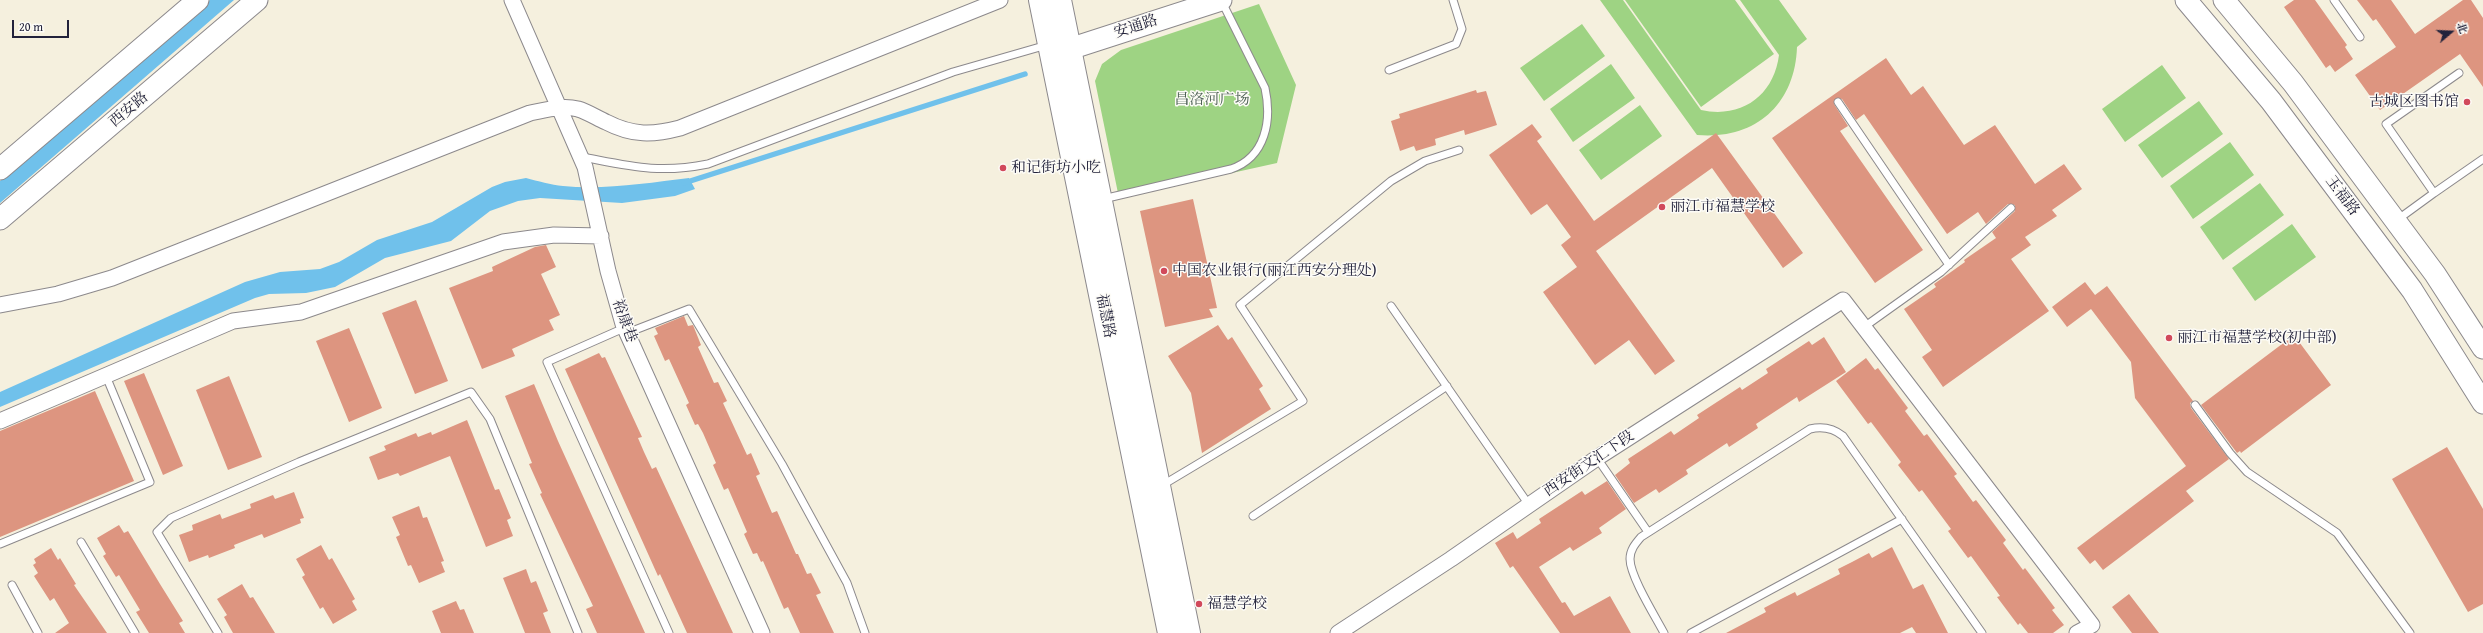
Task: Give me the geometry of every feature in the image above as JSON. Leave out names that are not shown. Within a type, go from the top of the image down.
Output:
[{"type":"main road","name":"福慧路","points":[[1040,0],[1057,49],[1102,199],[1189,633]]},
{"type":"main road","name":"福慧路","points":[[1060,0],[1057,49],[1169,633]]},
{"type":"street","points":[[0,169],[198,0]]},
{"type":"street","name":"西安路","points":[[0,219],[257,0]]},
{"type":"street","name":"裕康巷","points":[[512,0],[583,162],[599,221],[608,271],[626,330],[762,633]]},
{"type":"street","points":[[0,305],[58,294],[112,278],[506,121],[530,113],[559,108],[578,109],[631,131],[656,134],[704,120],[1000,0]]},
{"type":"street","name":"安通路","points":[[1057,49],[1188,6],[1221,0]]},
{"type":"street","name":"玉福路","points":[[2186,0],[2271,101],[2412,290],[2483,403]]},
{"type":"street","name":"玉福路","points":[[2224,0],[2293,83],[2435,274],[2483,348]]},
{"type":"street","points":[[0,421],[233,322],[301,312],[503,242],[554,235],[601,236]]},
{"type":"street","name":"西安街文汇下段","points":[[1338,633],[1597,458],[1844,300],[1864,327]]},
{"type":"street","points":[[1864,327],[2092,625],[2077,633]]},
{"type":"lane","points":[[1102,199],[1231,169],[1247,162],[1254,156],[1266,130],[1268,102],[1265,88],[1221,0]]},
{"type":"lane","points":[[1389,70],[1456,44],[1462,29],[1453,0]]},
{"type":"lane","points":[[2334,0],[2360,37]]},
{"type":"lane","points":[[583,162],[649,170],[687,168],[708,164],[953,72],[1057,49]]},
{"type":"lane","points":[[2434,193],[2386,124],[2459,72]]},
{"type":"lane","points":[[1838,102],[1950,265]]},
{"type":"lane","points":[[1159,487],[1303,401],[1240,305],[1391,182],[1425,161],[1459,150]]},
{"type":"lane","points":[[2395,221],[2483,159]]},
{"type":"lane","points":[[1864,327],[1950,265],[2011,208]]},
{"type":"lane","points":[[1391,306],[1529,505]]},
{"type":"lane","points":[[669,633],[547,362],[626,330],[689,309],[782,464],[847,584],[865,633]]},
{"type":"lane","points":[[0,544],[150,482],[106,376]]},
{"type":"lane","points":[[1253,516],[1447,386]]},
{"type":"lane","points":[[218,633],[157,532],[171,518],[299,462],[471,392],[490,419],[578,633]]},
{"type":"lane","points":[[2195,405],[2230,453],[2247,472],[2337,533],[2410,633]]},
{"type":"lane","points":[[1664,633],[1631,566],[1631,552],[1635,544],[1648,532],[1810,429],[1817,427],[1830,428],[1843,436],[1982,633]]},
{"type":"lane","points":[[1597,458],[1648,532]]},
{"type":"lane","points":[[1691,633],[1902,520]]},
{"type":"lane","points":[[81,542],[135,633]]},
{"type":"lane","points":[[12,585],[38,633]]},
{"type":"green space","points":[[1600,0],[1623,0],[1701,110],[1716,112],[1730,111],[1754,101],[1770,82],[1776,69],[1779,55],[1740,0],[1779,0],[1807,39],[1797,47],[1795,68],[1789,86],[1780,102],[1768,115],[1754,125],[1737,132],[1718,135],[1697,135]]},
{"type":"green space","points":[[1625,0],[1735,0],[1774,54],[1701,107]]},
{"type":"green space","name":"昌洛河广场","points":[[1259,4],[1296,85],[1277,163],[1119,198],[1095,81],[1102,64],[1121,50]]},
{"type":"green space","points":[[1582,24],[1605,56],[1544,101],[1520,68]]},
{"type":"green space","points":[[1611,64],[1635,98],[1573,142],[1550,109]]},
{"type":"green space","points":[[2162,65],[2186,98],[2125,142],[2102,109]]},
{"type":"green space","points":[[2199,101],[2223,134],[2162,178],[2138,145]]},
{"type":"green space","points":[[1640,105],[1662,136],[1601,180],[1579,150]]},
{"type":"green space","points":[[2230,142],[2254,175],[2193,219],[2170,186]]},
{"type":"green space","points":[[2260,183],[2284,215],[2223,260],[2200,227]]},
{"type":"green space","points":[[2292,224],[2316,257],[2255,301],[2232,268]]},
{"type":"water","points":[[210,0],[234,0],[0,203],[0,181]]},
{"type":"water","points":[[526,178],[558,185],[594,187],[689,178],[695,189],[675,196],[622,203],[540,198],[518,201],[490,211],[451,241],[385,258],[335,287],[306,293],[269,294],[255,298],[0,407],[0,392],[245,282],[280,272],[320,269],[339,262],[377,240],[432,222],[492,187],[505,182]]},
{"type":"building","points":[[2294,0],[2315,0],[2347,45],[2345,47],[2353,59],[2335,72],[2330,65],[2326,68],[2284,7]]},
{"type":"building","points":[[2357,0],[2391,0],[2415,34],[2463,0],[2471,0],[2483,18],[2483,87],[2460,54],[2380,110],[2355,75],[2396,47],[2376,19],[2373,21]]},
{"type":"building","points":[[1886,58],[1911,95],[1923,86],[1964,145],[1995,125],[2035,184],[2064,164],[2082,189],[2052,210],[2057,216],[2025,237],[2031,245],[2011,259],[2049,311],[1943,387],[1922,357],[1932,350],[1904,309],[1936,287],[1934,284],[1965,262],[1964,260],[1996,238],[1992,232],[2015,211],[2015,205],[2008,204],[1986,224],[1978,212],[1947,234],[1864,114],[1856,120],[1842,99],[1836,98],[1834,104],[1848,126],[1840,131],[1923,250],[1875,283],[1772,138]]},
{"type":"building","points":[[1476,90],[1477,93],[1486,91],[1497,125],[1465,135],[1464,130],[1435,139],[1436,145],[1416,151],[1414,146],[1400,151],[1391,121],[1400,118],[1399,114]]},
{"type":"building","points":[[1532,124],[1542,137],[1537,141],[1594,221],[1716,133],[1803,253],[1783,268],[1712,168],[1596,251],[1675,361],[1655,375],[1629,340],[1595,365],[1543,292],[1577,267],[1561,245],[1571,237],[1547,204],[1531,215],[1489,155]]},
{"type":"building","points":[[1193,199],[1217,308],[1209,309],[1213,317],[1165,327],[1140,211]]},
{"type":"building","points":[[546,245],[556,267],[541,274],[560,315],[549,320],[554,330],[512,349],[515,356],[482,369],[449,288],[493,271],[492,267],[535,247]]},
{"type":"building","points":[[2085,282],[2095,295],[2107,286],[2193,401],[2190,403],[2191,408],[2229,459],[2186,491],[2194,501],[2103,570],[2095,560],[2090,564],[2077,548],[2186,466],[2135,398],[2131,362],[2091,309],[2067,327],[2052,307]]},
{"type":"building","points":[[416,300],[448,381],[415,394],[382,313]]},
{"type":"building","points":[[684,316],[688,326],[693,325],[701,345],[698,347],[714,383],[718,382],[727,401],[723,403],[747,455],[751,453],[760,474],[756,476],[772,513],[777,511],[796,554],[798,554],[807,574],[811,573],[821,593],[816,595],[834,633],[800,633],[788,607],[784,609],[763,561],[761,562],[757,553],[753,554],[744,534],[747,532],[728,488],[724,490],[713,465],[716,463],[703,433],[698,424],[695,425],[686,405],[689,403],[669,359],[665,361],[654,336],[658,334],[655,328]]},
{"type":"building","points":[[1218,325],[1228,340],[1232,337],[1263,386],[1259,389],[1271,409],[1202,453],[1191,393],[1168,356]]},
{"type":"building","points":[[349,328],[382,408],[349,422],[316,341]]},
{"type":"building","points":[[2294,335],[2331,385],[2241,453],[2240,451],[2237,453],[2201,405]]},
{"type":"building","points":[[1824,337],[1846,372],[1799,402],[1797,397],[1756,424],[1758,428],[1729,447],[1727,443],[1686,470],[1688,474],[1659,493],[1656,489],[1634,503],[1615,475],[1630,463],[1628,459],[1671,431],[1674,435],[1699,418],[1697,415],[1740,387],[1742,390],[1768,373],[1766,369],[1809,341],[1812,345]]},
{"type":"building","points":[[599,353],[602,358],[605,357],[642,437],[638,438],[644,452],[652,469],[656,467],[733,633],[687,633],[660,574],[658,576],[565,369]]},
{"type":"building","points":[[1866,358],[1875,370],[1878,368],[1908,408],[1905,411],[1924,436],[1927,434],[1957,474],[1954,476],[1973,502],[1976,500],[2006,540],[2003,543],[2023,570],[2025,568],[2055,608],[2052,610],[2064,625],[2053,633],[2028,633],[2020,623],[2018,625],[1997,597],[2000,596],[1971,556],[1968,558],[1948,531],[1951,529],[1922,490],[1919,492],[1898,465],[1901,462],[1871,422],[1868,424],[1836,381]]},
{"type":"building","points":[[144,373],[183,466],[163,475],[124,381]]},
{"type":"building","points":[[229,376],[262,457],[228,470],[196,390]]},
{"type":"building","points":[[534,384],[558,441],[645,633],[597,633],[586,609],[593,606],[540,494],[542,493],[529,464],[532,463],[505,396]]},
{"type":"building","points":[[95,391],[134,481],[0,537],[0,431]]},
{"type":"building","points":[[467,420],[495,490],[499,489],[511,518],[507,520],[513,536],[486,547],[450,456],[400,476],[398,473],[378,480],[369,457],[386,450],[384,446],[416,433],[418,437],[431,432],[432,435]]},
{"type":"building","points":[[2447,447],[2483,509],[2483,604],[2468,612],[2392,479]]},
{"type":"building","points":[[1607,481],[1626,509],[1599,528],[1602,533],[1573,551],[1570,547],[1539,567],[1562,603],[1565,602],[1574,616],[1610,596],[1631,633],[1560,633],[1513,566],[1510,568],[1495,543],[1513,532],[1517,539],[1541,523],[1539,519],[1582,491],[1585,495]]},
{"type":"building","points":[[294,492],[304,518],[300,519],[301,523],[264,538],[262,534],[234,545],[235,548],[209,558],[208,555],[189,562],[179,535],[193,530],[192,525],[220,514],[222,519],[251,508],[250,504],[273,495],[275,499]]},
{"type":"building","points":[[419,506],[423,518],[427,517],[444,561],[441,562],[445,572],[419,583],[411,565],[408,566],[396,537],[400,535],[392,517]]},
{"type":"building","points":[[119,525],[124,533],[128,531],[183,621],[179,623],[185,633],[149,633],[136,612],[140,610],[119,575],[116,577],[103,556],[106,554],[97,538]]},
{"type":"building","points":[[321,545],[329,560],[332,558],[355,599],[352,601],[357,610],[333,624],[323,607],[320,609],[302,577],[305,575],[296,559]]},
{"type":"building","points":[[1892,547],[1913,589],[1923,584],[1948,633],[1916,633],[1912,627],[1900,633],[1726,633],[1766,612],[1764,608],[1781,599],[1795,592],[1797,596],[1840,574],[1838,569],[1869,553],[1872,558]]},
{"type":"building","points":[[51,548],[58,560],[60,558],[76,584],[74,585],[107,633],[55,633],[69,623],[54,598],[50,601],[34,576],[38,573],[33,565],[36,563],[34,559]]},
{"type":"building","points":[[526,569],[531,583],[536,581],[548,611],[543,613],[551,633],[525,633],[503,578]]},
{"type":"building","points":[[242,584],[250,598],[253,597],[275,633],[233,633],[224,617],[227,615],[217,599]]},
{"type":"building","points":[[2129,594],[2159,633],[2132,633],[2112,607]]},
{"type":"building","points":[[456,601],[460,610],[464,609],[474,633],[441,633],[432,611]]},
{"type":"waterway","points":[[684,183],[1025,74]]},
{"type":"place","name":"古城区图书馆","points":[[2467,102]]},
{"type":"place","name":"和记街坊小吃","points":[[1003,168]]},
{"type":"place","name":"丽江市福慧学校","points":[[1662,207]]},
{"type":"place","name":"中国农业银行(丽江西安分理处)","points":[[1164,271]]},
{"type":"place","name":"丽江市福慧学校(初中部)","points":[[2169,338]]},
{"type":"place","name":"福慧学校","points":[[1199,604]]}]
